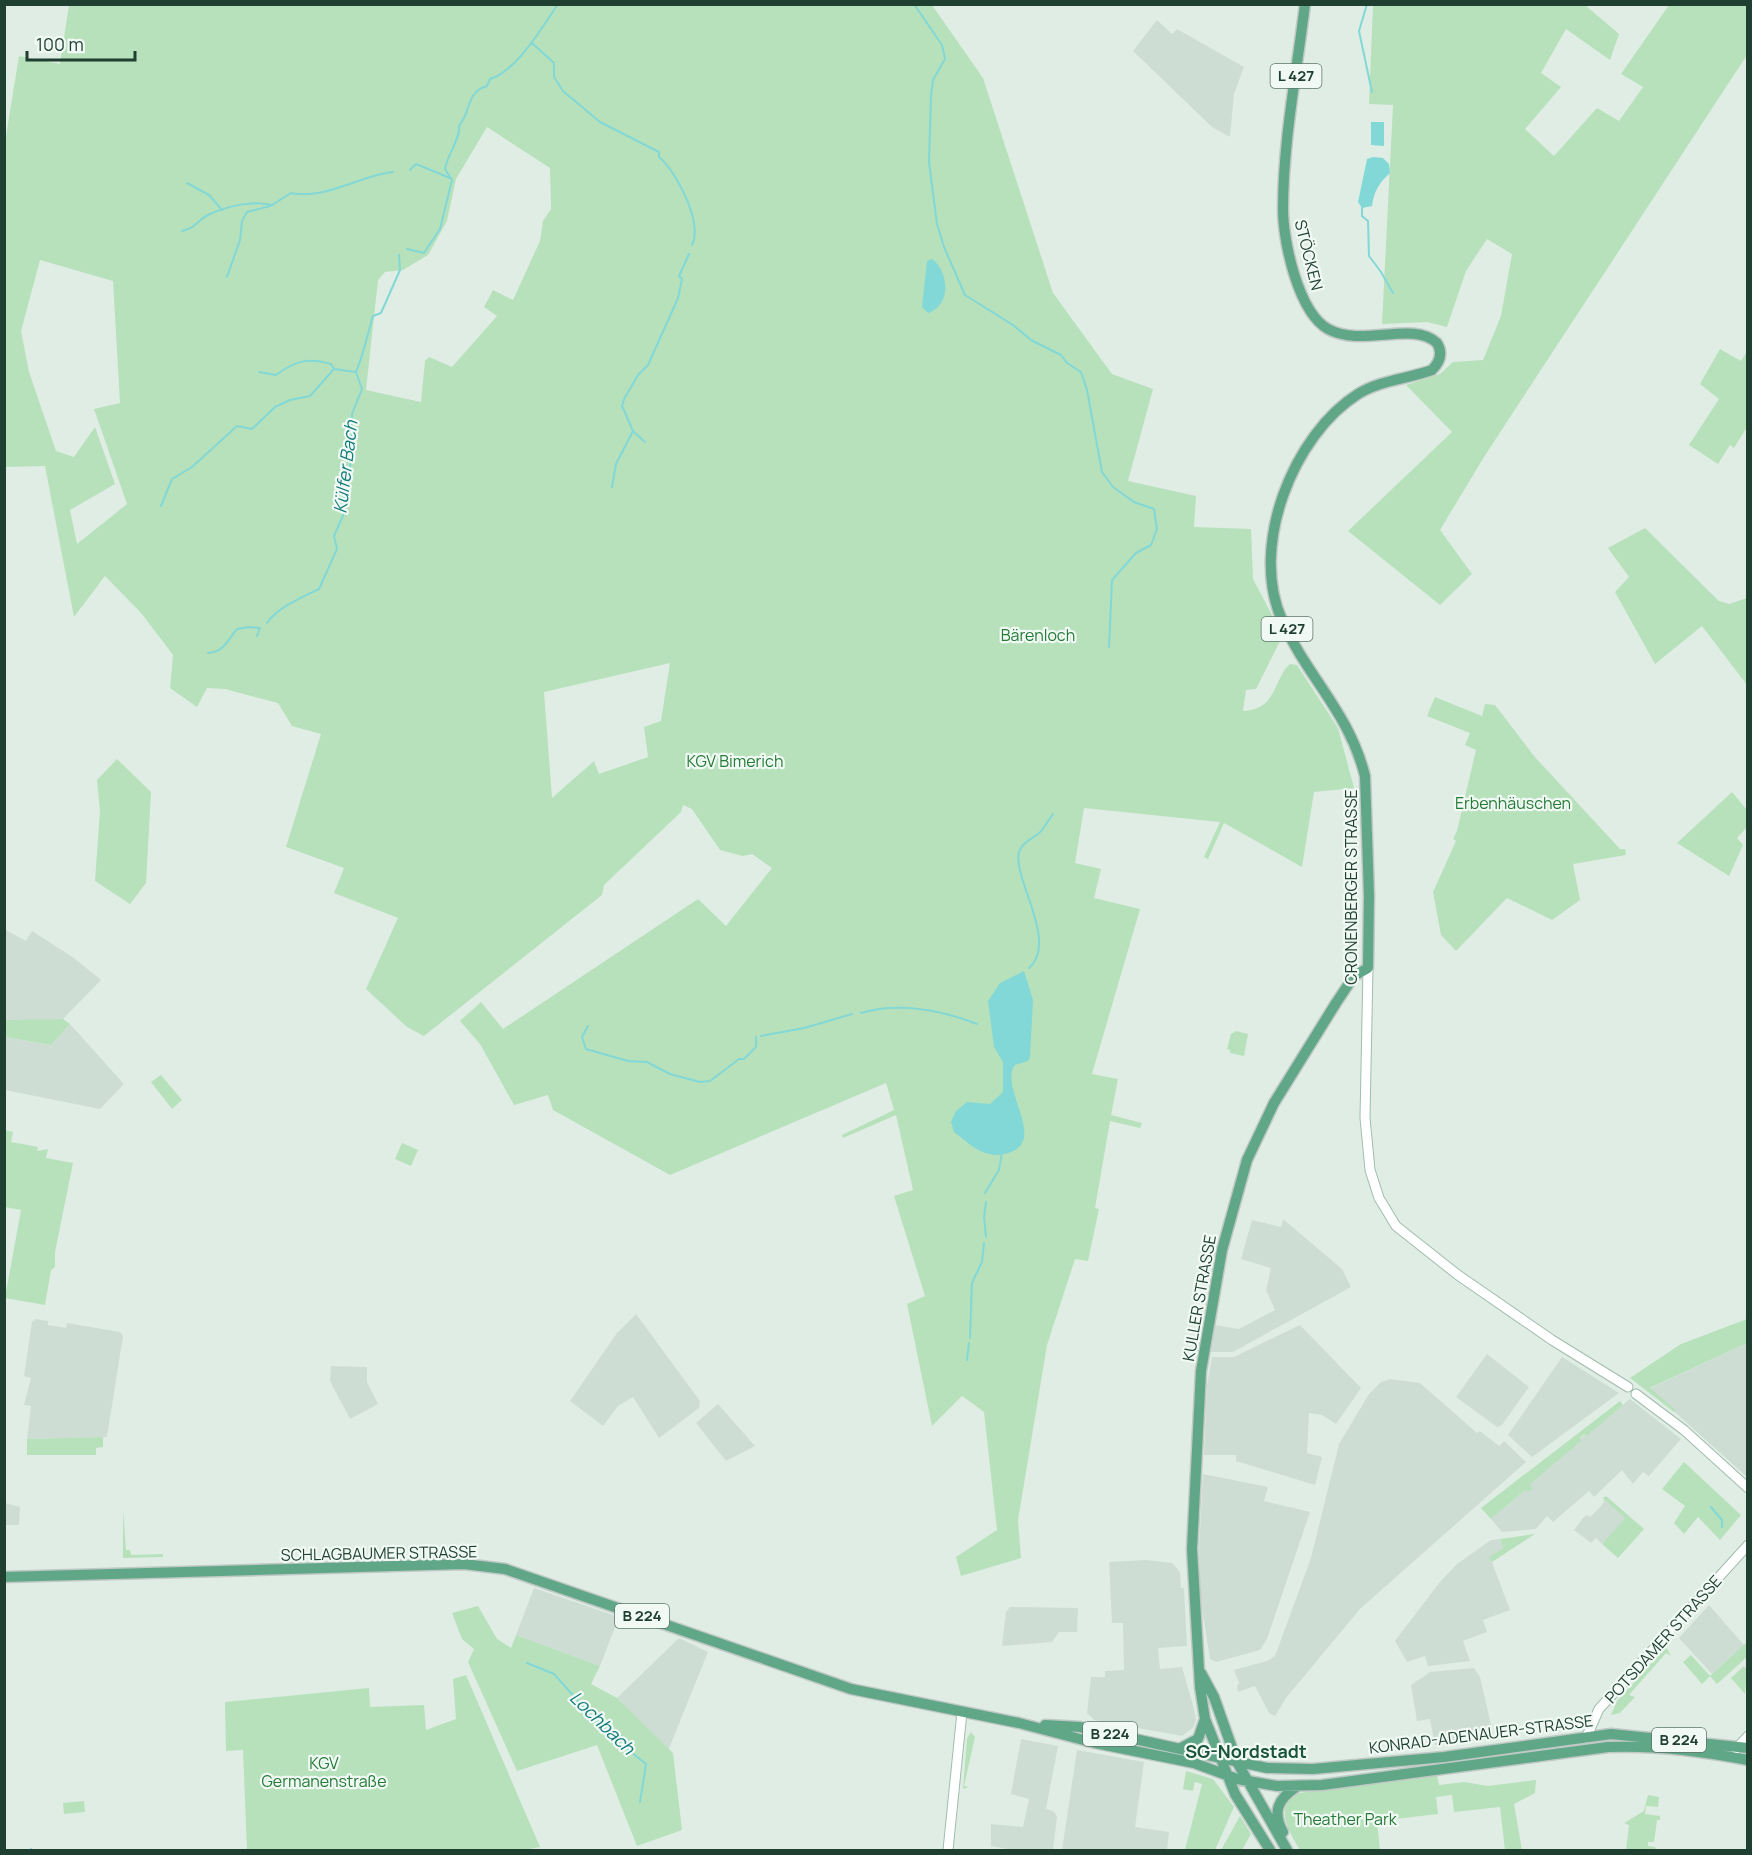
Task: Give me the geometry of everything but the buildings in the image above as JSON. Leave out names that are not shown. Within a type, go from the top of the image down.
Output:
[{"type":"main road","name":"STÖCKEN","points":[[1305,4],[1283,209],[1288,245],[1302,297],[1322,324],[1342,335],[1354,338],[1420,333],[1429,336]]},
{"type":"main road","name":"CRONENBERGER STRASSE","points":[[1429,336],[1437,343],[1440,353],[1437,364],[1431,370],[1390,381],[1359,394],[1332,413],[1316,432],[1290,478],[1277,516],[1273,544],[1273,585],[1282,620],[1341,714],[1365,776],[1369,896],[1365,1118],[1370,1170],[1379,1197],[1395,1226],[1458,1275],[1552,1340],[1628,1387]]},
{"type":"main road","name":"KULLER STRASSE","points":[[1238,1774],[1221,1760],[1205,1719],[1200,1687],[1201,1673],[1192,1549],[1197,1430],[1206,1335],[1227,1228],[1247,1160],[1267,1117],[1347,986],[1358,972],[1368,968]]},
{"type":"main road","points":[[1636,1394],[1684,1430],[1748,1488]]},
{"type":"main road","name":"POTSDAMER STRASSE","points":[[1586,1738],[1599,1709],[1748,1545]]},
{"type":"main road","name":"SCHLAGBAUMER STRASSE","points":[[4,1577],[476,1564],[505,1569],[531,1577],[851,1689],[1019,1723],[1095,1743],[1238,1774]]},
{"type":"main road","name":"KULLER STRASSE","points":[[1201,1673],[1214,1697],[1238,1774]]},
{"type":"main road","points":[[948,1851],[962,1712]]},
{"type":"main road","points":[[1181,1748],[1198,1739],[1205,1719]]},
{"type":"main road","name":"SCHLAGBAUMER STRASSE","points":[[1019,1723],[1080,1727],[1181,1748],[1221,1760]]},
{"type":"main road","name":"KONRAD-ADENAUER-STRASSE","points":[[1238,1774],[1263,1767],[1314,1769],[1434,1758],[1619,1734],[1743,1748]]},
{"type":"main road","points":[[1716,1754],[1743,1748],[1748,1736]]},
{"type":"main road","name":"KONRAD-ADENAUER-STRASSE","points":[[1221,1760],[1238,1774],[1296,1787],[1441,1771],[1598,1748],[1632,1746],[1716,1754],[1748,1760]]},
{"type":"main road","points":[[1198,1764],[1221,1760]]},
{"type":"main road","points":[[1238,1774],[1235,1794],[1270,1851]]},
{"type":"main road","points":[[1238,1774],[1287,1851]]},
{"type":"main road","points":[[1293,1851],[1277,1815],[1281,1800],[1296,1787]]},
{"type":"shaded area","points":[[1157,20],[1172,34],[1177,29],[1244,67],[1234,94],[1230,137],[1212,127],[1133,51]]},
{"type":"shaded area","points":[[4,929],[26,941],[32,931],[74,958],[101,980],[63,1019],[7,1021],[4,1019]]},
{"type":"shaded area","points":[[70,1024],[124,1084],[100,1109],[5,1090],[4,1037],[51,1045]]},
{"type":"shaded area","points":[[1283,1219],[1342,1269],[1351,1287],[1233,1352],[1211,1352],[1215,1325],[1239,1329],[1275,1310],[1266,1290],[1271,1268],[1241,1259],[1252,1220],[1281,1227]]},
{"type":"shaded area","points":[[636,1314],[700,1401],[699,1408],[659,1438],[633,1397],[618,1406],[603,1426],[570,1401],[617,1333]]},
{"type":"shaded area","points":[[36,1319],[48,1321],[48,1325],[66,1328],[67,1323],[120,1332],[123,1336],[107,1437],[27,1439],[31,1406],[24,1405],[31,1378],[24,1376],[32,1322]]},
{"type":"shaded area","points":[[1300,1325],[1361,1388],[1336,1424],[1322,1415],[1309,1413],[1307,1453],[1322,1457],[1315,1485],[1236,1461],[1236,1455],[1204,1455],[1207,1385],[1212,1357],[1234,1357]]},
{"type":"shaded area","points":[[1747,1343],[1747,1477],[1649,1389]]},
{"type":"shaded area","points":[[1487,1354],[1529,1387],[1502,1425],[1497,1427],[1456,1397]]},
{"type":"shaded area","points":[[1562,1357],[1619,1393],[1532,1457],[1508,1435]]},
{"type":"shaded area","points":[[331,1366],[367,1367],[367,1382],[378,1404],[350,1419],[330,1381]]},
{"type":"shaded area","points":[[1390,1379],[1420,1383],[1477,1433],[1480,1431],[1499,1446],[1504,1441],[1526,1462],[1360,1609],[1286,1698],[1275,1716],[1269,1713],[1255,1686],[1238,1692],[1239,1683],[1234,1670],[1267,1661],[1275,1656],[1311,1558],[1339,1444],[1369,1394],[1381,1382]]},
{"type":"shaded area","points":[[1630,1399],[1681,1439],[1649,1476],[1643,1472],[1633,1484],[1622,1470],[1594,1497],[1589,1491],[1553,1522],[1547,1516],[1536,1529],[1502,1532],[1491,1519],[1526,1489],[1528,1492],[1532,1488],[1529,1484],[1585,1434],[1586,1436]]},
{"type":"shaded area","points":[[718,1404],[755,1446],[726,1461],[696,1423]]},
{"type":"shaded area","points":[[1203,1474],[1268,1487],[1264,1501],[1310,1512],[1267,1639],[1260,1650],[1216,1662],[1210,1659],[1200,1596],[1199,1549]]},
{"type":"shaded area","points":[[1603,1498],[1626,1518],[1602,1544],[1596,1538],[1591,1543],[1574,1530],[1583,1518],[1587,1515],[1590,1517],[1601,1506],[1604,1502]]},
{"type":"shaded area","points":[[5,1503],[20,1507],[19,1525],[5,1525]]},
{"type":"shaded area","points":[[1500,1539],[1503,1548],[1490,1557],[1510,1610],[1483,1620],[1487,1632],[1463,1641],[1470,1661],[1428,1666],[1425,1656],[1407,1662],[1395,1641],[1439,1583],[1457,1564],[1491,1540]]},
{"type":"shaded area","points":[[1146,1560],[1172,1563],[1180,1572],[1181,1588],[1184,1588],[1187,1646],[1158,1648],[1160,1669],[1182,1667],[1194,1709],[1196,1720],[1193,1728],[1182,1736],[1094,1720],[1087,1713],[1091,1677],[1105,1677],[1105,1671],[1124,1670],[1123,1623],[1112,1623],[1109,1562]]},
{"type":"shaded area","points":[[534,1588],[619,1617],[600,1666],[516,1635]]},
{"type":"shaded area","points":[[1709,1605],[1744,1645],[1712,1674],[1679,1638]]},
{"type":"shaded area","points":[[1010,1607],[1078,1608],[1077,1632],[1059,1632],[1052,1642],[1002,1646],[1006,1612]]},
{"type":"shaded area","points":[[679,1638],[708,1652],[668,1751],[617,1698]]},
{"type":"shaded area","points":[[1474,1668],[1480,1677],[1494,1738],[1435,1745],[1430,1719],[1417,1721],[1411,1685],[1430,1672]]},
{"type":"shaded area","points":[[1021,1739],[1058,1746],[1046,1809],[1053,1811],[1057,1816],[1053,1850],[1013,1850],[991,1846],[991,1824],[1023,1827],[1029,1799],[1011,1794]]},
{"type":"shaded area","points":[[1077,1750],[1144,1762],[1135,1827],[1169,1832],[1167,1850],[1062,1850]]},
{"type":"green space","points":[[69,5],[932,5],[983,78],[1053,293],[1112,374],[1153,389],[1128,481],[1196,496],[1194,527],[1251,529],[1253,579],[1281,632],[1281,639],[1256,689],[1246,690],[1243,711],[1253,710],[1266,703],[1285,669],[1290,664],[1297,665],[1338,728],[1354,788],[1314,792],[1302,867],[1224,823],[1208,859],[1204,857],[1220,822],[1084,808],[1075,863],[1101,869],[1094,898],[1140,909],[1092,1074],[1118,1079],[1111,1115],[1142,1123],[1140,1128],[1110,1121],[1095,1208],[1099,1209],[1088,1261],[1075,1259],[1047,1345],[1018,1520],[1021,1558],[961,1576],[956,1557],[997,1530],[984,1412],[962,1396],[932,1426],[907,1304],[925,1296],[894,1196],[913,1190],[896,1115],[843,1138],[842,1135],[894,1110],[886,1083],[670,1175],[553,1110],[548,1095],[514,1105],[480,1044],[460,1021],[481,1002],[503,1029],[698,899],[726,926],[772,868],[752,854],[743,856],[720,850],[692,809],[683,805],[681,812],[604,885],[602,895],[424,1036],[407,1027],[366,989],[398,918],[334,893],[344,868],[286,847],[321,734],[292,726],[278,703],[225,689],[207,688],[197,707],[170,688],[173,655],[142,614],[105,576],[74,617],[45,466],[5,467],[5,142],[19,56],[60,64]],"holes":[[[487,127],[550,168],[551,209],[543,221],[540,241],[513,300],[493,290],[484,307],[497,316],[452,367],[429,357],[425,361],[421,402],[366,390],[378,280],[385,272],[403,270],[428,255],[447,221],[456,179]],[[40,260],[113,281],[120,403],[94,409],[127,504],[77,544],[70,510],[115,484],[95,427],[74,457],[56,451],[29,372],[21,331]],[[670,663],[661,721],[644,727],[648,757],[599,774],[594,761],[552,798],[544,692]]]},
{"type":"green space","points":[[1373,5],[1585,5],[1619,34],[1610,60],[1566,29],[1541,73],[1561,87],[1525,129],[1554,156],[1597,108],[1619,121],[1643,87],[1621,74],[1669,5],[1747,5],[1747,55],[1484,457],[1440,530],[1472,574],[1440,605],[1348,531],[1452,432],[1406,385],[1440,374],[1453,362],[1483,360],[1501,316],[1512,254],[1487,239],[1466,271],[1447,327],[1427,322],[1382,324],[1393,105],[1369,104]]},
{"type":"green space","points":[[1720,349],[1741,361],[1747,351],[1747,427],[1734,448],[1730,445],[1718,464],[1689,445],[1719,399],[1700,384]]},
{"type":"green space","points":[[1645,528],[1719,601],[1729,604],[1747,598],[1747,685],[1702,626],[1655,664],[1615,592],[1629,577],[1608,548]]},
{"type":"green space","name":"Erbenhäuschen","points":[[1435,697],[1482,716],[1485,704],[1495,705],[1534,756],[1620,849],[1625,849],[1626,855],[1573,864],[1580,900],[1552,920],[1507,898],[1456,951],[1441,935],[1433,892],[1456,841],[1453,839],[1457,831],[1476,750],[1465,745],[1470,733],[1427,716]]},
{"type":"green space","points":[[117,759],[151,792],[146,883],[130,904],[95,881],[100,811],[97,780]]},
{"type":"green space","points":[[1732,792],[1747,810],[1748,826],[1737,838],[1743,845],[1729,876],[1677,843]]},
{"type":"green space","points":[[63,1019],[70,1024],[51,1045],[5,1037],[5,1020]]},
{"type":"green space","points":[[1236,1031],[1248,1034],[1244,1056],[1230,1053],[1227,1049],[1231,1034]]},
{"type":"green space","points":[[161,1075],[182,1100],[172,1109],[151,1082]]},
{"type":"green space","points":[[5,1130],[13,1132],[11,1142],[38,1147],[37,1151],[48,1149],[46,1158],[73,1163],[55,1252],[55,1267],[51,1270],[45,1305],[5,1298],[21,1210],[5,1207]]},
{"type":"green space","points":[[402,1143],[418,1150],[411,1166],[395,1159]]},
{"type":"green space","points":[[1747,1319],[1747,1343],[1650,1388],[1676,1410],[1674,1412],[1630,1378],[1681,1344]]},
{"type":"green space","points":[[1620,1401],[1623,1405],[1587,1436],[1584,1434],[1580,1438],[1581,1441],[1530,1484],[1533,1488],[1528,1492],[1525,1490],[1491,1519],[1481,1508]]},
{"type":"green space","points":[[103,1437],[103,1447],[96,1448],[96,1455],[27,1455],[27,1439]]},
{"type":"green space","points":[[1684,1462],[1741,1515],[1720,1540],[1698,1517],[1684,1534],[1674,1523],[1685,1506],[1662,1489]]},
{"type":"green space","points":[[1606,1496],[1644,1529],[1618,1558],[1602,1544],[1625,1518],[1603,1498]]},
{"type":"green space","points":[[123,1509],[126,1550],[130,1550],[131,1555],[163,1554],[163,1557],[123,1558]]},
{"type":"green space","points":[[1535,1534],[1492,1562],[1489,1557],[1503,1548],[1500,1539]]},
{"type":"green space","points":[[478,1606],[497,1639],[511,1648],[516,1635],[600,1666],[591,1684],[617,1698],[673,1753],[682,1830],[637,1846],[597,1745],[517,1771],[468,1662],[474,1649],[462,1639],[452,1613]]},
{"type":"green space","points":[[1747,1642],[1747,1657],[1717,1684],[1710,1676]]},
{"type":"green space","points":[[1666,1647],[1671,1656],[1666,1653],[1629,1695],[1635,1697],[1620,1713],[1611,1715],[1617,1701]]},
{"type":"green space","points":[[1691,1655],[1710,1676],[1702,1684],[1683,1662]]},
{"type":"green space","points":[[1744,1666],[1747,1670],[1745,1694],[1731,1678]]},
{"type":"green space","name":"KGV Germanenstraße","points":[[466,1675],[540,1847],[524,1850],[247,1850],[243,1750],[226,1751],[225,1702],[369,1688],[370,1707],[424,1705],[426,1730],[456,1719],[453,1679]]},
{"type":"green space","points":[[971,1732],[975,1737],[964,1786],[969,1787],[963,1789],[967,1738]]},
{"type":"green space","points":[[1186,1771],[1213,1779],[1234,1807],[1215,1850],[1185,1850],[1202,1784],[1195,1782],[1193,1791],[1183,1789]]},
{"type":"green space","name":"Theather Park","points":[[1437,1775],[1439,1785],[1464,1782],[1488,1786],[1536,1780],[1535,1793],[1514,1804],[1522,1850],[1505,1850],[1500,1807],[1454,1812],[1452,1795],[1436,1797],[1438,1814],[1377,1821],[1380,1850],[1300,1850],[1288,1828],[1286,1805],[1299,1793]]},
{"type":"green space","points":[[1648,1795],[1659,1797],[1658,1807],[1646,1806],[1645,1814],[1660,1816],[1660,1820],[1657,1820],[1654,1842],[1648,1842],[1648,1846],[1655,1847],[1656,1850],[1626,1850],[1629,1825],[1624,1823],[1644,1811]]},
{"type":"green space","points":[[84,1801],[85,1812],[64,1814],[63,1803]]},
{"type":"green space","points":[[1240,1816],[1251,1834],[1242,1850],[1221,1850]]},
{"type":"water","points":[[1371,122],[1384,122],[1384,146],[1371,145]]},
{"type":"water","points":[[1383,158],[1389,164],[1390,173],[1378,188],[1372,206],[1362,208],[1358,202],[1367,159]]},
{"type":"water","points":[[932,259],[942,271],[945,287],[941,303],[928,313],[922,307],[927,261]]},
{"type":"water","points":[[1024,971],[1033,1000],[1030,1057],[1028,1061],[1015,1065],[1011,1075],[1012,1087],[1024,1126],[1024,1137],[1019,1147],[1008,1153],[1000,1155],[985,1153],[954,1132],[951,1122],[956,1111],[967,1102],[990,1104],[1003,1092],[1003,1062],[994,1047],[988,1001],[1000,983]]},
{"type":"waterway","name":"Külfer Bach","points":[[407,249],[424,253],[440,229],[452,180],[445,169],[446,164],[458,136],[459,126],[475,93],[487,86],[490,79],[500,75],[519,58],[558,4]]},
{"type":"waterway","points":[[914,4],[942,45],[945,59],[933,80],[929,162],[937,224],[944,247],[965,295],[1013,325],[1031,340],[1061,355],[1067,363],[1081,372],[1087,390],[1102,472],[1113,487],[1134,502],[1154,509],[1157,529],[1151,545],[1136,553],[1112,580],[1109,647]]},
{"type":"waterway","points":[[1367,4],[1359,31],[1372,92]]},
{"type":"waterway","points":[[532,43],[554,63],[554,77],[563,91],[600,122],[659,152],[659,157],[673,174],[691,211],[694,224],[692,245]]},
{"type":"waterway","points":[[410,170],[416,164],[450,178]]},
{"type":"waterway","points":[[182,231],[191,228],[206,216],[225,209],[249,204],[272,205],[291,193],[317,193],[393,172]]},
{"type":"waterway","points":[[187,183],[209,195],[222,210]]},
{"type":"waterway","points":[[1362,205],[1362,216],[1368,221],[1369,256],[1393,293]]},
{"type":"waterway","points":[[227,277],[240,240],[242,221],[247,212],[270,206]]},
{"type":"waterway","points":[[612,487],[616,464],[633,431],[622,406],[624,399],[638,375],[648,365],[678,298],[682,279],[679,276],[689,254]]},
{"type":"waterway","name":"Külfer Bach","points":[[267,623],[283,608],[319,589],[337,549],[334,536],[345,511],[343,500],[350,473],[352,414],[362,389],[356,372],[373,316],[381,313],[400,270],[399,255]]},
{"type":"waterway","points":[[259,372],[276,375],[289,366],[308,361],[331,364],[334,369]]},
{"type":"waterway","points":[[161,506],[172,479],[192,467],[237,426],[252,429],[275,407],[290,400],[310,396],[334,369],[355,372]]},
{"type":"waterway","points":[[634,432],[645,442]]},
{"type":"waterway","name":"Külfer Bach","points":[[208,653],[222,648],[237,629],[260,628],[257,636]]},
{"type":"waterway","points":[[1029,968],[1037,957],[1039,943],[1033,910],[1022,877],[1019,852],[1023,845],[1042,830],[1053,814]]},
{"type":"waterway","points":[[861,1013],[890,1008],[920,1009],[935,1011],[977,1024]]},
{"type":"waterway","points":[[761,1036],[804,1028],[852,1014]]},
{"type":"waterway","points":[[588,1026],[582,1037],[586,1049],[628,1061],[647,1062],[670,1074],[700,1082],[710,1081],[739,1059],[744,1059],[756,1047],[756,1037]]},
{"type":"waterway","points":[[985,1193],[999,1170],[1002,1152]]},
{"type":"waterway","points":[[986,1202],[984,1217],[986,1237]]},
{"type":"waterway","points":[[970,1338],[972,1283],[982,1262],[984,1243]]},
{"type":"waterway","points":[[967,1360],[969,1343]]},
{"type":"waterway","points":[[1711,1507],[1722,1520],[1722,1527]]},
{"type":"waterway","name":"Lochbach","points":[[527,1663],[554,1674],[605,1731],[621,1736],[626,1748],[646,1764],[640,1802]]},
{"type":"district","name":"SG-Nordstadt","points":[[1246,1752]]},
{"type":"park label","name":"Bärenloch","points":[[1038,635]]},
{"type":"park label","name":"KGV Bimerich","points":[[735,761]]}]
